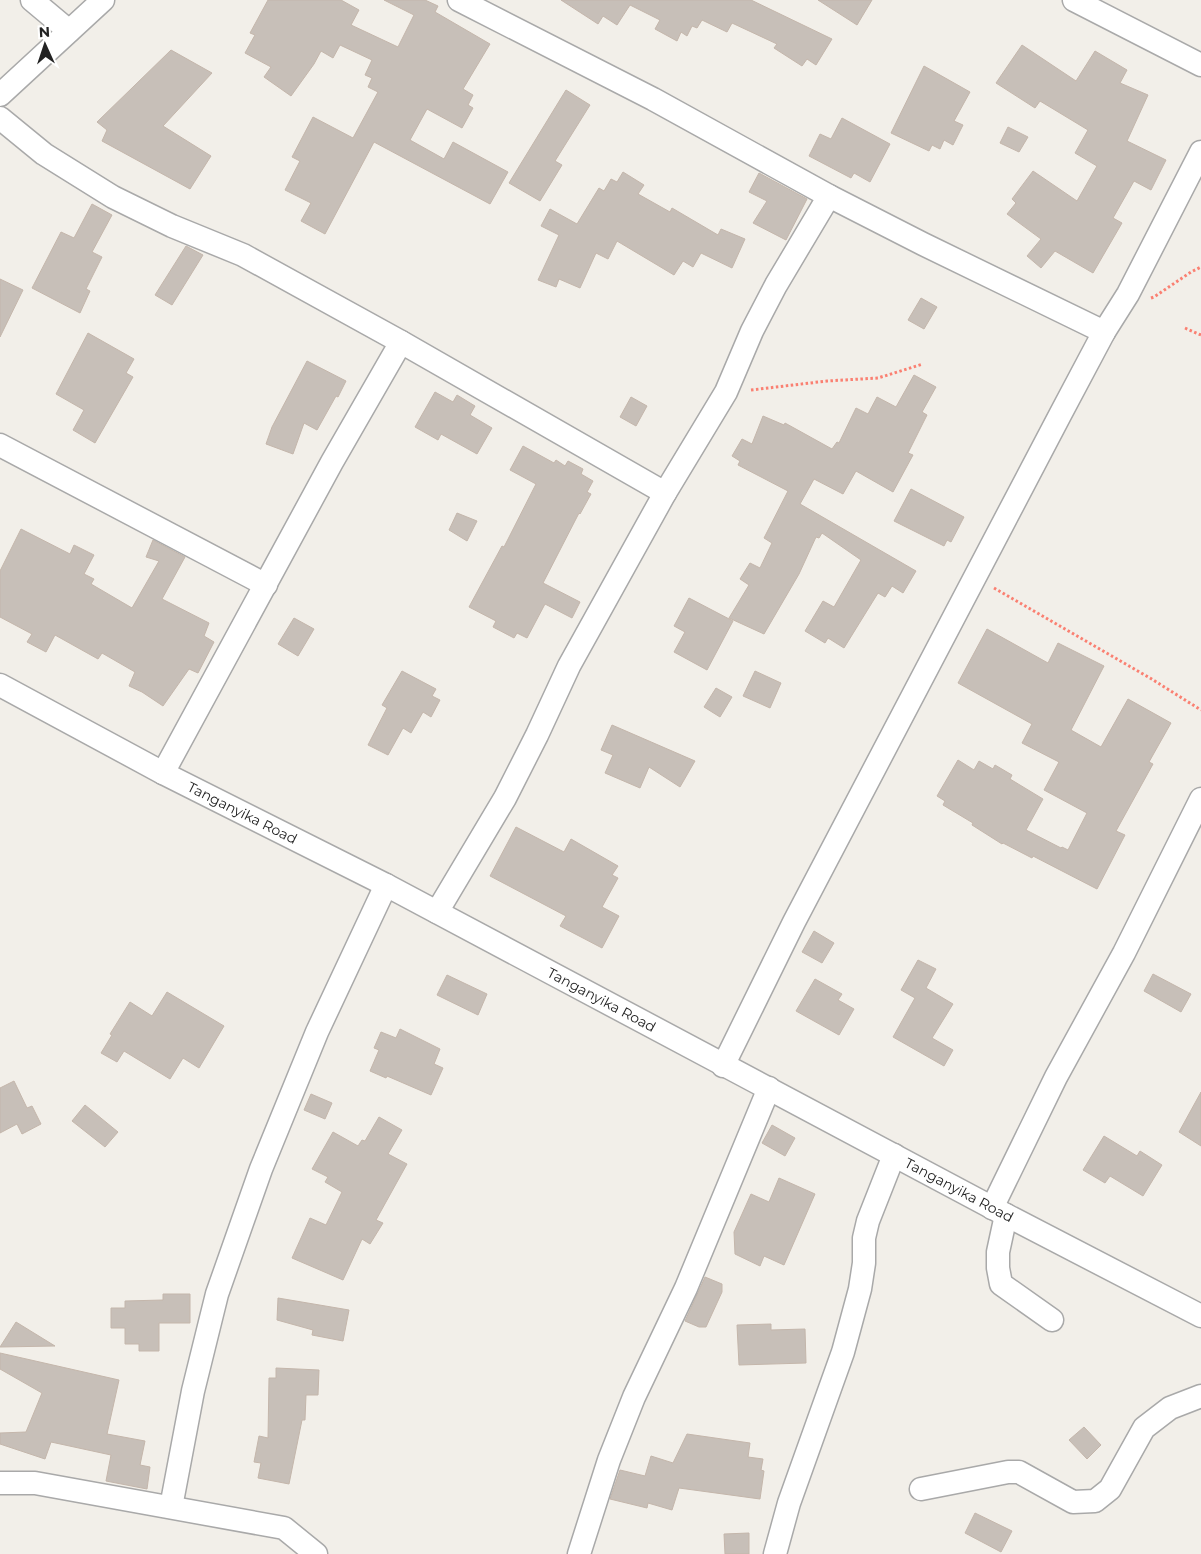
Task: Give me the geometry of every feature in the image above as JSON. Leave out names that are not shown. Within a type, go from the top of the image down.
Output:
[{"type":"street","points":[[32,0],[69,32]]},
{"type":"street","points":[[0,95],[103,0]]},
{"type":"street","points":[[459,0],[654,99],[828,196],[1104,332]]},
{"type":"street","points":[[1074,0],[1201,65]]},
{"type":"street","points":[[0,118],[44,154],[113,197],[172,226],[242,255],[401,342],[665,493]]},
{"type":"street","points":[[723,1066],[794,922],[1104,332],[1128,294],[1201,152]]},
{"type":"street","points":[[437,912],[505,798],[569,666],[665,493],[726,392],[752,331],[776,285],[828,196]]},
{"type":"street","points":[[163,773],[332,462],[401,342]]},
{"type":"street","points":[[0,445],[266,585]]},
{"type":"street","name":"Tanganyika Road","points":[[0,685],[163,773],[386,885],[723,1066],[894,1154],[999,1212],[1201,1316]]},
{"type":"street","points":[[1052,1320],[1002,1284],[998,1268],[999,1212],[1056,1077],[1124,953],[1201,800]]},
{"type":"street","points":[[171,1507],[193,1392],[217,1294],[261,1169],[317,1032],[386,885]]},
{"type":"street","points":[[579,1554],[609,1460],[634,1397],[686,1288],[769,1088]]},
{"type":"street","points":[[775,1554],[789,1503],[843,1352],[860,1290],[864,1263],[864,1238],[868,1221],[894,1154]]},
{"type":"street","points":[[921,1489],[1008,1472],[1019,1472],[1073,1502],[1095,1501],[1110,1489],[1144,1428],[1170,1408],[1201,1396]]},
{"type":"street","points":[[0,1483],[35,1483],[284,1528],[316,1554]]},
{"type":"path","points":[[1148,299],[1201,267]]},
{"type":"path","points":[[1185,328],[1201,335]]},
{"type":"path","points":[[726,392],[762,390],[827,381],[878,378],[923,364]]},
{"type":"path","points":[[976,578],[1150,678],[1201,710]]},
{"type":"building","points":[[268,0],[341,0],[359,10],[351,25],[398,47],[414,15],[384,0],[425,0],[438,6],[435,12],[490,44],[463,89],[473,95],[468,105],[473,108],[462,128],[427,109],[410,140],[444,159],[453,142],[508,172],[490,204],[374,142],[325,234],[301,221],[311,203],[285,190],[300,161],[292,157],[313,117],[353,138],[378,92],[368,87],[372,78],[365,75],[372,60],[340,45],[333,58],[321,51],[291,96],[264,77],[271,67],[245,53],[255,35],[250,33]]},
{"type":"building","points":[[561,0],[751,0],[832,39],[816,65],[807,59],[802,66],[774,48],[777,44],[732,23],[727,32],[702,20],[697,28],[692,26],[687,36],[681,32],[677,41],[655,29],[660,20],[630,5],[617,25],[603,16],[598,24]]},
{"type":"building","points":[[818,0],[872,0],[857,25]]},
{"type":"building","points":[[1022,45],[1076,81],[1095,51],[1127,70],[1120,83],[1148,95],[1127,141],[1166,160],[1151,190],[1134,181],[1113,218],[1122,223],[1093,273],[1055,251],[1041,268],[1027,256],[1041,239],[1007,214],[1016,203],[1012,199],[1033,171],[1077,201],[1097,166],[1075,153],[1088,130],[1040,101],[1035,108],[996,83]]},
{"type":"building","points":[[171,50],[212,73],[163,126],[211,156],[190,189],[102,141],[107,130],[97,122]]},
{"type":"building","points":[[924,66],[970,92],[954,121],[963,125],[953,145],[944,140],[940,149],[932,145],[929,151],[891,133]]},
{"type":"building","points":[[566,90],[590,105],[555,161],[562,165],[540,201],[509,183]]},
{"type":"building","points":[[842,118],[890,144],[870,182],[854,173],[851,178],[809,156],[820,134],[831,139]]},
{"type":"building","points":[[1008,127],[1028,137],[1019,152],[1000,143]]},
{"type":"building","points":[[623,172],[644,185],[638,194],[670,212],[672,208],[718,235],[721,229],[745,239],[732,268],[701,253],[693,267],[683,261],[674,275],[617,241],[608,259],[596,253],[580,288],[559,279],[556,287],[538,280],[559,235],[541,226],[550,209],[577,224],[599,188],[604,191],[611,179],[617,182]]},
{"type":"building","points":[[759,173],[807,199],[786,240],[753,223],[767,201],[749,192]]},
{"type":"building","points":[[92,204],[112,215],[92,252],[102,257],[86,289],[90,291],[80,313],[32,288],[61,232],[74,238]]},
{"type":"building","points":[[186,246],[203,255],[172,305],[155,295]]},
{"type":"building","points":[[0,279],[23,290],[0,337]]},
{"type":"building","points":[[921,298],[937,307],[924,329],[908,320]]},
{"type":"building","points":[[88,333],[134,359],[126,373],[133,377],[95,443],[73,430],[84,410],[56,394]]},
{"type":"building","points":[[307,361],[346,381],[317,430],[304,423],[293,454],[266,444],[272,427]]},
{"type":"building","points":[[914,375],[936,387],[922,412],[927,415],[908,453],[913,455],[893,492],[856,471],[843,494],[814,479],[800,504],[916,571],[903,593],[892,586],[885,597],[878,593],[844,648],[828,638],[825,643],[805,631],[823,601],[834,607],[861,560],[822,533],[819,538],[816,537],[799,574],[764,634],[729,618],[749,585],[740,579],[750,563],[760,568],[772,543],[764,538],[788,491],[738,465],[740,461],[732,456],[742,439],[752,444],[763,416],[784,425],[785,423],[832,449],[837,442],[839,443],[856,408],[868,414],[877,397],[896,407]]},
{"type":"building","points":[[435,392],[453,402],[457,395],[475,406],[470,415],[492,428],[477,454],[441,434],[438,440],[415,427]]},
{"type":"building","points":[[631,397],[647,406],[636,426],[620,417]]},
{"type":"building","points":[[523,446],[554,463],[556,460],[565,466],[568,461],[583,469],[581,474],[593,481],[587,492],[591,494],[579,513],[543,583],[580,602],[572,618],[545,604],[527,638],[517,633],[514,638],[493,627],[496,621],[469,607],[502,546],[504,547],[536,484],[510,470]]},
{"type":"building","points":[[911,489],[964,517],[951,542],[947,540],[944,546],[894,521]]},
{"type":"building","points":[[457,513],[477,521],[467,541],[449,530]]},
{"type":"building","points":[[21,529],[70,554],[74,545],[94,555],[84,574],[94,579],[91,584],[132,608],[159,561],[146,557],[153,540],[185,557],[162,599],[209,623],[204,636],[214,642],[198,673],[189,669],[163,706],[129,686],[135,672],[102,653],[98,659],[55,635],[46,652],[27,642],[32,634],[0,617],[0,571]]},
{"type":"building","points":[[689,598],[733,621],[707,670],[674,652],[685,632],[674,626]]},
{"type":"building","points":[[294,618],[314,629],[298,656],[278,644]]},
{"type":"building","points":[[987,629],[1048,663],[1058,643],[1104,666],[1071,730],[1101,747],[1128,699],[1171,723],[1149,762],[1153,764],[1116,831],[1125,835],[1097,889],[1033,856],[1032,858],[1002,844],[972,825],[973,823],[943,805],[945,801],[937,796],[958,760],[974,770],[979,761],[993,769],[995,765],[1012,775],[1010,779],[1043,799],[1026,830],[1061,848],[1068,850],[1087,813],[1044,790],[1059,762],[1022,743],[1032,724],[958,683]]},
{"type":"building","points":[[402,671],[436,689],[432,696],[440,700],[431,717],[423,712],[411,733],[403,728],[388,755],[368,745],[387,708],[382,705]]},
{"type":"building","points":[[755,671],[781,683],[770,708],[743,696]]},
{"type":"building","points":[[716,688],[732,697],[720,717],[704,707]]},
{"type":"building","points":[[612,725],[695,761],[680,787],[649,767],[640,788],[605,773],[613,755],[601,750]]},
{"type":"building","points":[[516,827],[564,852],[571,839],[618,866],[612,875],[618,878],[602,907],[619,916],[602,948],[560,926],[566,916],[490,876]]},
{"type":"building","points":[[814,931],[834,943],[822,963],[802,952]]},
{"type":"building","points":[[918,960],[936,969],[926,988],[953,1004],[932,1038],[953,1050],[944,1066],[893,1037],[915,998],[901,990]]},
{"type":"building","points":[[1153,974],[1191,994],[1181,1012],[1144,991]]},
{"type":"building","points":[[447,975],[487,994],[478,1015],[437,995]]},
{"type":"building","points":[[815,979],[842,994],[838,1000],[854,1009],[839,1035],[796,1011]]},
{"type":"building","points":[[167,992],[224,1026],[199,1068],[183,1058],[170,1079],[124,1051],[117,1062],[101,1053],[112,1035],[110,1034],[130,1002],[152,1016]]},
{"type":"building","points":[[400,1029],[440,1049],[434,1064],[443,1068],[431,1095],[387,1076],[386,1078],[370,1071],[379,1050],[374,1048],[381,1032],[396,1038]]},
{"type":"building","points":[[14,1081],[27,1108],[32,1106],[41,1124],[22,1134],[17,1124],[0,1133],[0,1088]]},
{"type":"building","points":[[1201,1092],[1201,1146],[1179,1132]]},
{"type":"building","points":[[311,1094],[332,1103],[325,1119],[304,1110]]},
{"type":"building","points":[[85,1105],[118,1132],[105,1147],[72,1121]]},
{"type":"building","points":[[379,1117],[402,1130],[388,1154],[407,1164],[376,1220],[383,1223],[370,1244],[362,1239],[343,1280],[292,1258],[310,1218],[326,1225],[342,1192],[325,1182],[328,1177],[312,1169],[333,1132],[358,1146],[362,1140],[365,1141]]},
{"type":"building","points":[[772,1125],[795,1138],[785,1156],[762,1143]]},
{"type":"building","points":[[1104,1136],[1137,1156],[1140,1151],[1162,1165],[1143,1196],[1110,1176],[1105,1183],[1083,1170]]},
{"type":"building","points":[[779,1178],[815,1194],[784,1265],[764,1256],[760,1266],[735,1254],[734,1232],[751,1194],[769,1202]]},
{"type":"building","points":[[705,1277],[722,1284],[722,1292],[706,1327],[699,1327],[685,1321]]},
{"type":"building","points":[[163,1294],[190,1294],[190,1323],[159,1323],[159,1351],[139,1351],[139,1344],[125,1344],[125,1328],[111,1328],[111,1308],[125,1308],[125,1301],[163,1300]]},
{"type":"building","points":[[278,1298],[349,1310],[343,1341],[312,1335],[313,1330],[277,1320]]},
{"type":"building","points":[[16,1322],[55,1346],[0,1347]]},
{"type":"building","points":[[771,1324],[771,1330],[805,1329],[806,1363],[739,1365],[737,1325]]},
{"type":"building","points":[[0,1353],[119,1380],[107,1434],[145,1441],[140,1465],[150,1467],[147,1489],[106,1481],[111,1455],[51,1442],[45,1459],[0,1444],[0,1433],[26,1432],[42,1393],[0,1369]]},
{"type":"building","points":[[276,1368],[319,1370],[318,1395],[306,1395],[305,1420],[302,1420],[289,1484],[258,1478],[261,1463],[254,1462],[259,1436],[268,1438],[269,1378],[276,1378]]},
{"type":"building","points":[[1084,1427],[1101,1445],[1087,1459],[1069,1440]]},
{"type":"building","points":[[687,1434],[750,1443],[748,1457],[763,1459],[761,1470],[764,1471],[760,1499],[679,1488],[672,1510],[648,1503],[647,1508],[610,1499],[620,1470],[645,1476],[651,1456],[673,1463]]},
{"type":"building","points":[[975,1513],[1012,1531],[1001,1552],[965,1533]]},
{"type":"building","points":[[749,1533],[749,1554],[725,1554],[724,1534]]}]
